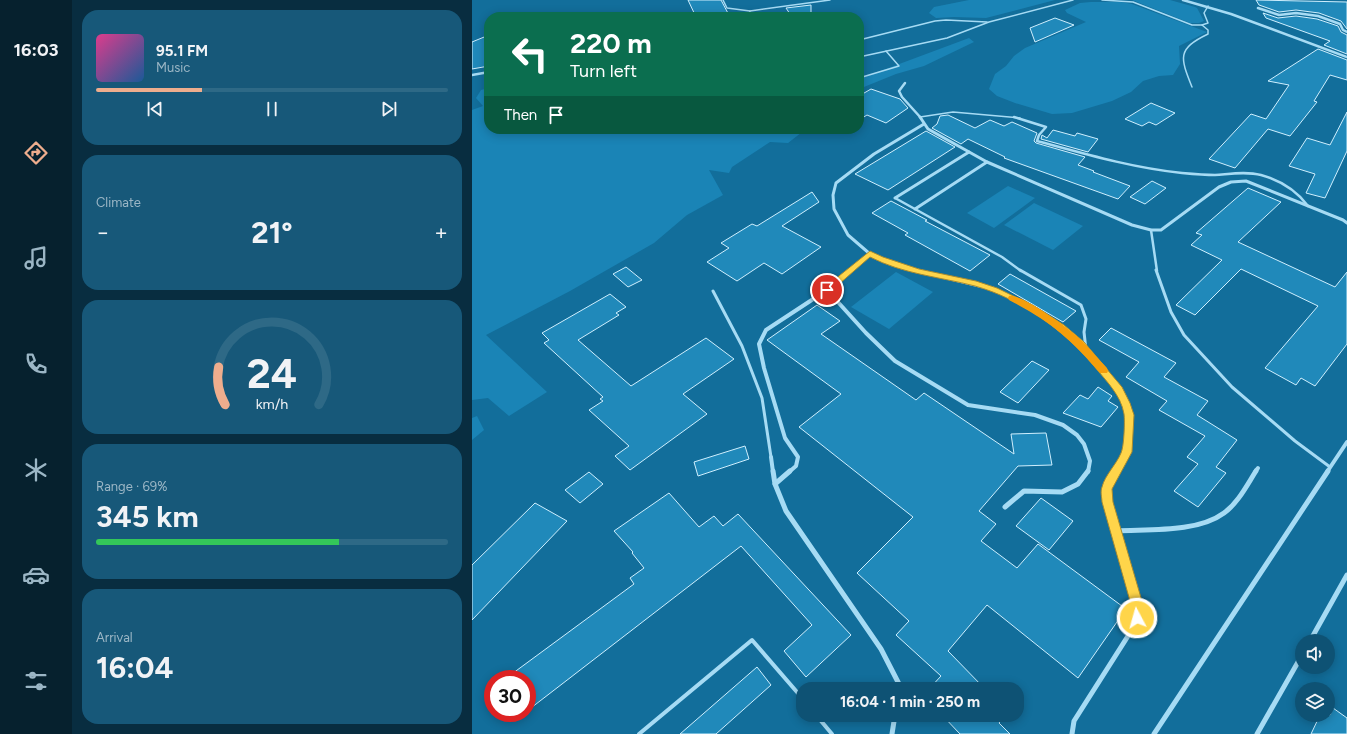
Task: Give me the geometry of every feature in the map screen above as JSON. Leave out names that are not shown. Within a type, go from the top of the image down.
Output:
[{"type":"street","points":[[1183,0],[1208,6],[1347,57]]},
{"type":"street","points":[[1258,8],[1279,15],[1296,13],[1318,16],[1340,24],[1343,30],[1347,32]]},
{"type":"street","points":[[472,75],[484,73]]},
{"type":"street","points":[[905,83],[899,90],[902,97],[916,111],[928,129],[987,162],[1132,225],[1151,230],[1161,230],[1219,187],[1231,182],[1246,181],[1343,220],[1347,223]]},
{"type":"street","points":[[924,124],[874,154],[836,183],[833,195],[834,209],[848,235],[870,254],[880,259],[918,271],[976,284],[994,290],[1031,308],[1061,327],[1086,350],[1119,390],[1126,403],[1129,415],[1127,452],[1106,488],[1107,502],[1138,608],[1137,618],[1128,636],[1074,721],[1072,734]]},
{"type":"street","points":[[894,198],[969,152]]},
{"type":"street","points":[[915,209],[987,162]]},
{"type":"street","points":[[775,484],[796,466],[798,456],[785,438],[764,368],[759,344],[766,330],[827,290],[870,254]]},
{"type":"street","points":[[827,290],[895,362],[968,405],[1036,415],[1063,425],[1076,435],[1084,444],[1090,461],[1088,473],[1078,484],[1062,492],[1024,491],[1006,507]]},
{"type":"street","points":[[1154,734],[1347,442]]},
{"type":"street","points":[[771,458],[775,484],[786,511],[881,648],[897,682]]},
{"type":"street","points":[[1116,531],[1190,526],[1214,520],[1226,511],[1258,468]]},
{"type":"street","points":[[1314,634],[1347,575]]},
{"type":"street","points":[[1257,734],[1295,667]]},
{"type":"street","points":[[892,734],[894,722]]},
{"type":"lane","points":[[723,0],[727,8],[750,11],[830,0]]},
{"type":"lane","points":[[864,56],[947,38],[989,22],[1073,0]]},
{"type":"lane","points":[[1102,0],[1133,2],[1192,25],[1202,26],[1208,30],[1208,34],[1188,46],[1183,54],[1184,64],[1192,87]]},
{"type":"lane","points":[[1202,26],[1208,23],[1204,13],[1208,6]]},
{"type":"lane","points":[[864,39],[935,21],[946,20],[989,22]]},
{"type":"lane","points":[[864,76],[899,66],[886,51]]},
{"type":"lane","points":[[920,117],[953,112],[986,116],[1017,117],[1046,127],[1039,134],[1037,141],[1106,159],[1165,171],[1213,175],[1247,173],[1258,175],[1295,192],[1303,198],[1308,206]]},
{"type":"lane","points":[[894,198],[1002,257],[1025,274],[1080,305],[1086,319],[1084,332],[1086,350]]},
{"type":"lane","points":[[1151,230],[1156,269],[1171,312],[1184,335],[1232,387],[1295,441],[1330,467]]},
{"type":"lane","points":[[714,291],[742,346],[762,398],[771,458]]},
{"type":"lane","points":[[639,734],[752,640],[796,691]]},
{"type":"lane","points":[[822,722],[832,734]]},
{"type":"shaded area","points":[[969,0],[1055,0],[986,18],[936,18],[929,13],[934,7]]},
{"type":"shaded area","points":[[1132,0],[1170,0],[1195,7],[1204,21],[1199,23],[1190,23]]},
{"type":"shaded area","points":[[1121,2],[1132,4],[1207,32],[1179,46],[1180,64],[1173,75],[1159,76],[1143,81],[1131,92],[1112,101],[1072,113],[1052,114],[997,96],[989,89],[995,74],[1025,48],[1086,22],[1067,13],[1065,10],[1080,3]]},
{"type":"shaded area","points":[[969,38],[974,42],[924,66],[896,74],[864,87],[864,77]]},
{"type":"shaded area","points":[[484,89],[484,134],[800,134],[788,143],[770,142],[732,167],[729,173],[709,170],[723,195],[687,215],[654,243],[570,291],[486,335],[547,392],[509,416],[488,398],[472,400],[472,110],[483,106],[476,98],[481,90]]},
{"type":"shaded area","points":[[1008,186],[1035,198],[994,228],[967,213]]},
{"type":"shaded area","points":[[1034,203],[1083,226],[1053,250],[1004,225]]},
{"type":"shaded area","points":[[896,272],[933,292],[889,329],[851,307]]},
{"type":"shaded area","points":[[477,416],[484,430],[472,440],[472,418]]},
{"type":"building","points":[[688,0],[721,0],[727,12],[694,12]]},
{"type":"building","points":[[1256,0],[1347,2],[1347,29],[1341,21],[1319,13],[1296,10],[1279,12],[1259,5]]},
{"type":"building","points":[[811,5],[811,12],[789,12],[786,8]]},
{"type":"building","points":[[1263,13],[1278,18],[1296,16],[1317,19],[1338,26],[1341,32],[1347,35],[1347,54],[1324,45],[1330,41],[1266,18]]},
{"type":"building","points":[[1055,18],[1074,25],[1035,42],[1030,28]]},
{"type":"building","points":[[484,37],[484,67],[472,69],[472,42]]},
{"type":"building","points":[[1318,49],[1347,60],[1347,80],[1330,75],[1314,101],[1317,102],[1290,136],[1268,129],[1235,168],[1209,159],[1251,114],[1266,119],[1289,85],[1268,81]]},
{"type":"building","points":[[871,89],[900,99],[908,108],[886,123],[867,115],[864,117],[864,93]]},
{"type":"building","points":[[1151,103],[1175,113],[1156,125],[1149,122],[1142,126],[1125,119]]},
{"type":"building","points":[[1347,112],[1347,151],[1325,198],[1306,193],[1315,174],[1289,166],[1307,138],[1330,145]]},
{"type":"building","points":[[948,115],[975,128],[990,120],[1004,126],[1012,122],[1037,133],[1034,141],[1036,143],[1085,157],[1078,165],[1130,186],[1118,199],[1004,158],[1005,157],[968,139],[961,144],[932,128],[937,124],[940,116]]},
{"type":"building","points":[[1053,130],[1075,136],[1077,133],[1098,139],[1088,152],[1041,139],[1042,135],[1047,138]]},
{"type":"building","points":[[926,131],[955,147],[888,190],[855,174]]},
{"type":"building","points":[[1152,181],[1166,188],[1145,204],[1130,197]]},
{"type":"building","points":[[1248,188],[1281,202],[1238,242],[1335,287],[1347,272],[1347,344],[1315,386],[1301,378],[1296,385],[1265,368],[1318,306],[1241,269],[1195,315],[1176,305],[1222,260],[1191,245],[1202,235],[1196,233]]},
{"type":"building","points":[[812,192],[819,202],[782,226],[821,247],[782,274],[764,263],[737,281],[707,262],[729,248],[721,243],[752,224],[757,226]]},
{"type":"building","points":[[891,201],[927,220],[925,221],[990,255],[970,271],[905,235],[908,233],[872,213]]},
{"type":"building","points":[[626,267],[642,280],[628,287],[613,274]]},
{"type":"building","points":[[1010,274],[1076,311],[1063,322],[998,284]]},
{"type":"building","points":[[610,294],[626,307],[616,313],[619,315],[578,340],[631,386],[706,338],[734,359],[683,394],[707,414],[630,470],[615,456],[629,446],[589,410],[603,401],[600,399],[603,397],[544,343],[549,340],[542,333]]},
{"type":"building","points":[[817,305],[840,321],[821,334],[916,400],[924,393],[1014,454],[1011,434],[1046,433],[1052,465],[1018,466],[979,511],[996,524],[981,541],[1017,568],[1038,544],[1126,609],[1078,678],[987,605],[948,651],[978,682],[935,682],[941,676],[896,635],[909,621],[857,573],[913,517],[799,427],[841,394],[767,340]]},
{"type":"building","points":[[1111,328],[1176,363],[1164,377],[1208,401],[1197,415],[1237,440],[1216,467],[1226,473],[1198,507],[1174,491],[1198,464],[1187,457],[1205,436],[1159,410],[1167,401],[1126,377],[1139,362],[1099,340]]},
{"type":"building","points":[[1032,361],[1049,370],[1018,403],[1000,392]]},
{"type":"building","points":[[1098,387],[1112,396],[1108,401],[1118,407],[1101,427],[1063,413],[1080,395],[1088,399]]},
{"type":"building","points":[[745,446],[749,459],[698,476],[694,462]]},
{"type":"building","points":[[589,472],[603,484],[580,503],[565,490]]},
{"type":"building","points":[[669,493],[699,527],[714,516],[723,526],[738,514],[851,635],[806,677],[784,651],[812,625],[741,546],[536,704],[536,670],[517,670],[634,584],[630,578],[644,568],[632,553],[633,552],[614,531]]},
{"type":"building","points":[[1041,498],[1073,521],[1049,550],[1016,526]]},
{"type":"building","points":[[535,503],[567,521],[472,620],[472,565]]},
{"type":"building","points":[[757,667],[771,685],[716,734],[680,734]]},
{"type":"building","points":[[1335,709],[1347,718],[1347,734],[1311,734],[1317,722],[1335,722]]},
{"type":"building","points":[[949,722],[1000,722],[999,723],[1010,734],[960,734]]},
{"type":"slow traffic","points":[[1012,298],[1061,327],[1081,344],[1104,371]]},
{"type":"route","points":[[827,290],[870,254],[880,259],[918,271],[976,284],[994,290],[1031,308],[1061,327],[1081,344],[1119,390],[1126,403],[1129,415],[1127,452],[1106,488],[1107,502],[1138,608],[1137,618]]}]
